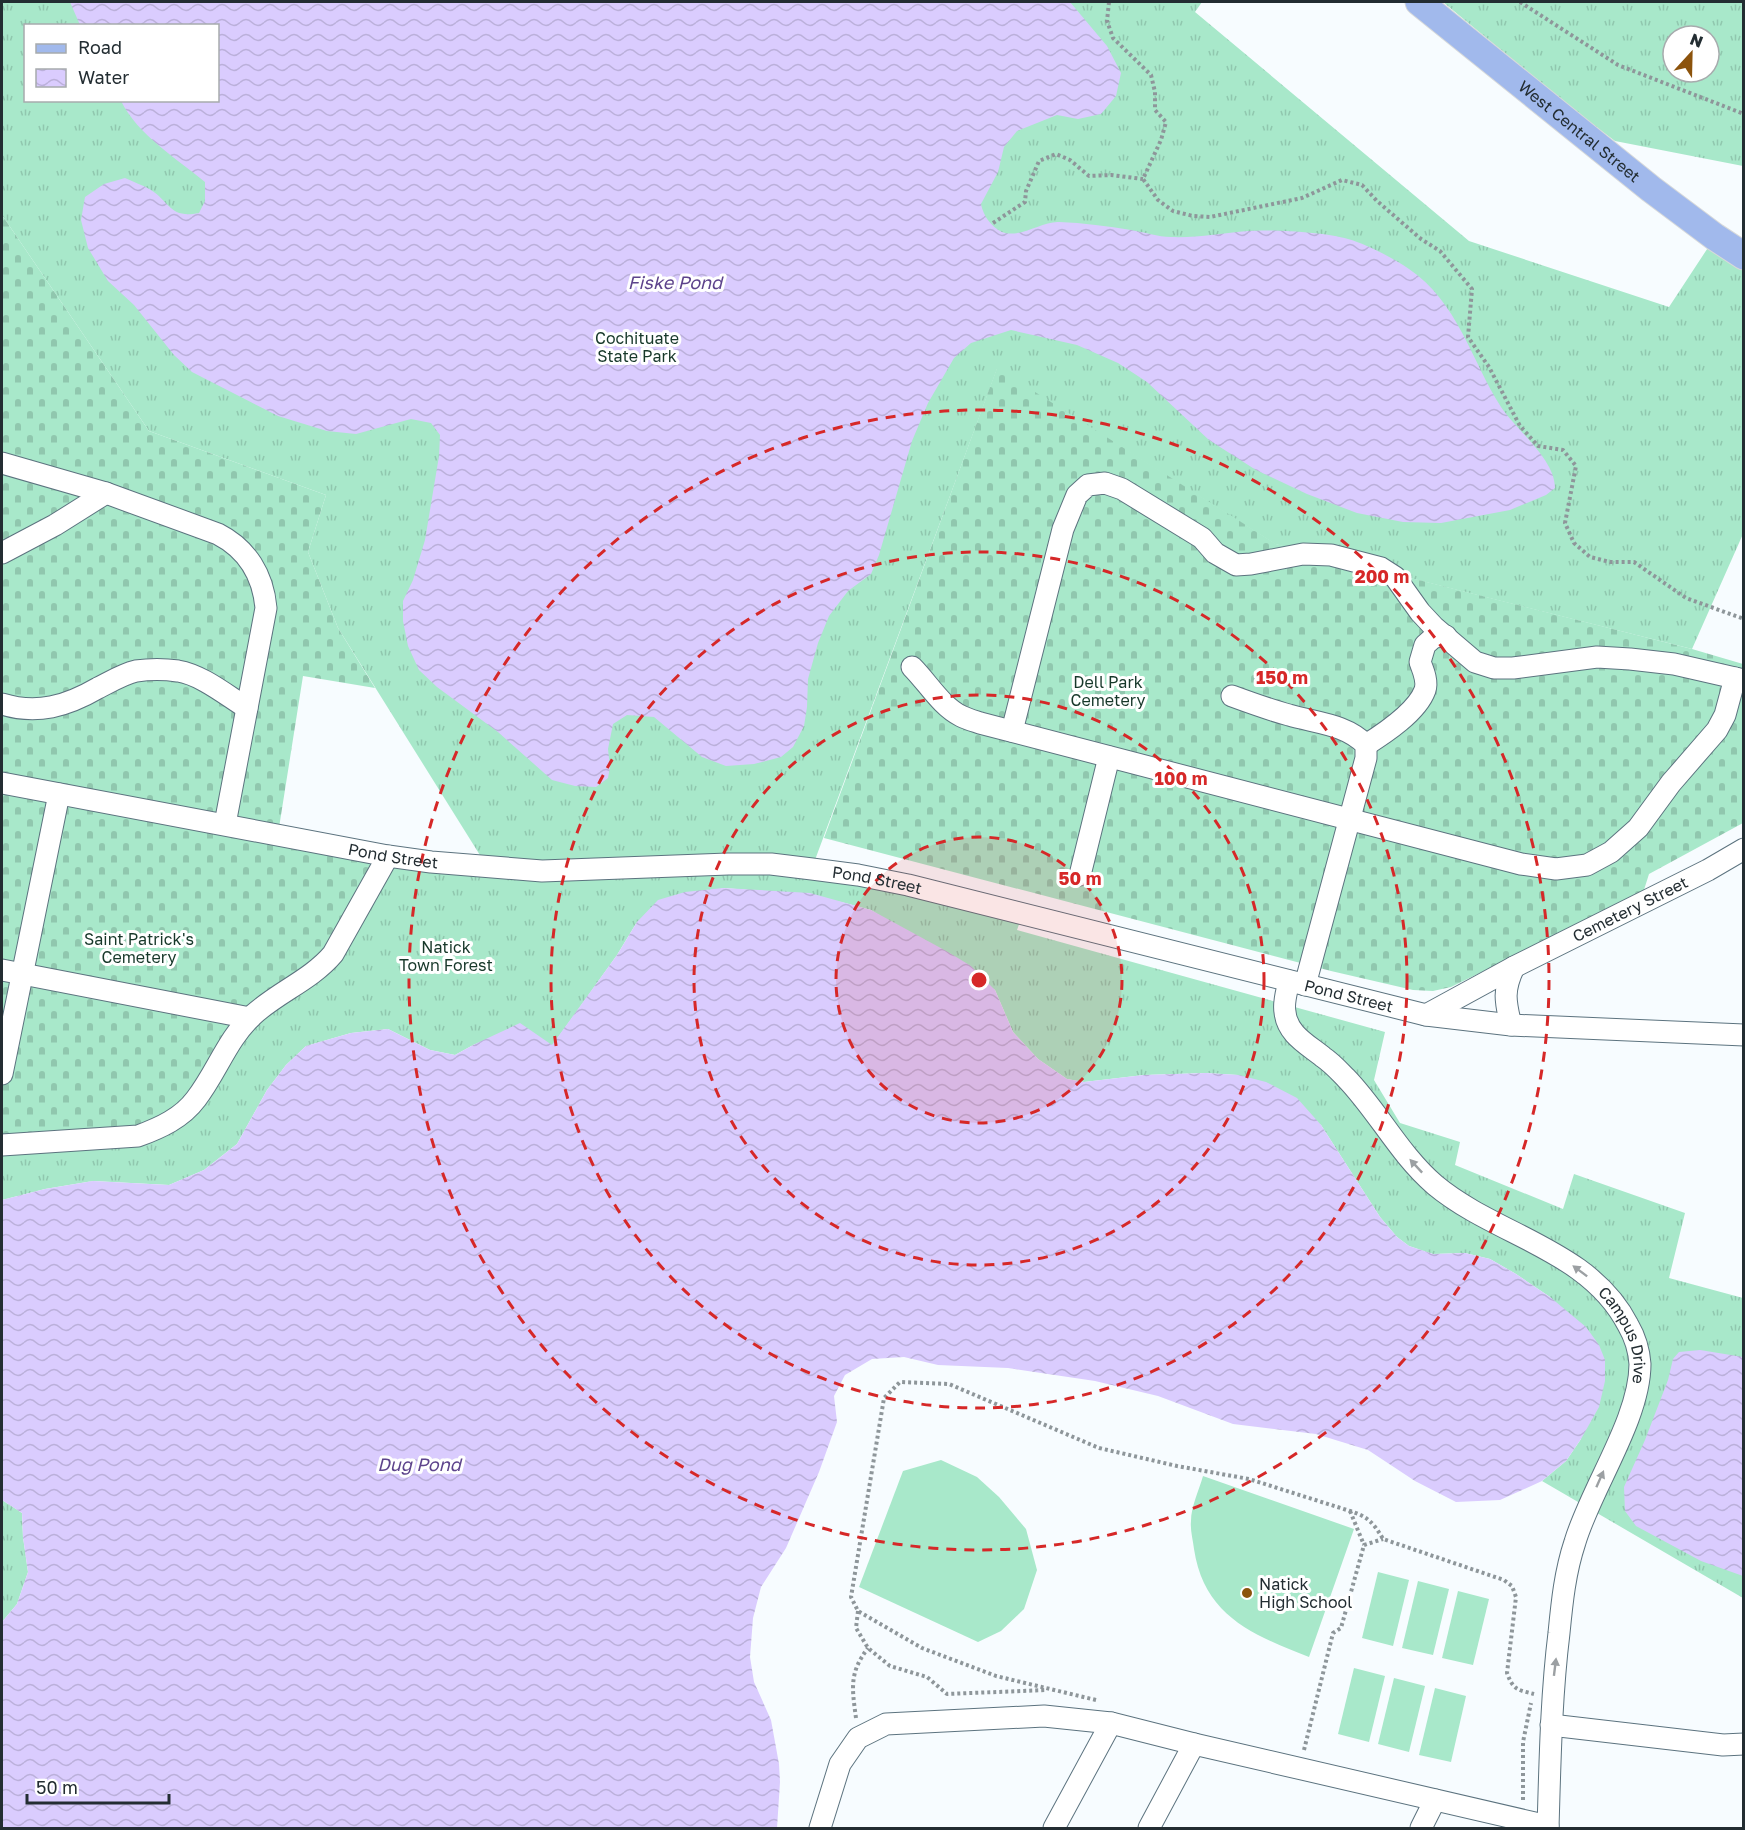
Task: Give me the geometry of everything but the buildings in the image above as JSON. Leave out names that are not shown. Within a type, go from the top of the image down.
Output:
[{"type":"main road","name":"West Central Street","points":[[1419,2],[1651,189],[1743,256]]},
{"type":"street","points":[[2,463],[106,493],[218,534],[233,542],[246,555],[264,590],[266,608],[225,824]]},
{"type":"street","points":[[912,667],[941,701],[960,716],[1012,731],[1109,757],[1521,864],[1556,869],[1587,865],[1611,852],[1638,828],[1671,783],[1718,730],[1739,679],[1674,664],[1597,657],[1513,668],[1494,668],[1475,662],[1420,612],[1395,577],[1382,568],[1331,555],[1303,554],[1251,564],[1236,564],[1215,553],[1202,538],[1122,489],[1105,483],[1088,485],[1077,495],[1063,529],[1012,731]]},
{"type":"street","points":[[2,553],[55,525],[106,493]]},
{"type":"street","points":[[1232,696],[1290,716],[1341,728],[1358,736],[1366,745],[1397,726],[1418,700],[1426,689],[1425,676],[1420,662],[1425,645],[1434,637],[1446,636]]},
{"type":"street","points":[[2,704],[36,710],[60,706],[135,671],[157,669],[180,671],[199,679],[247,708]]},
{"type":"street","name":"Campus Drive","points":[[1366,745],[1366,758],[1350,819],[1297,983],[1284,1011],[1288,1023],[1296,1036],[1352,1084],[1403,1152],[1435,1185],[1454,1199],[1559,1256],[1585,1274],[1616,1305],[1637,1344],[1640,1363],[1632,1408],[1584,1515],[1568,1566],[1543,1696],[1551,1725],[1548,1827]]},
{"type":"street","points":[[1080,875],[1109,757]]},
{"type":"street","name":"Pond Street","points":[[2,783],[388,856],[454,865],[542,871],[666,865],[771,864],[846,873],[991,905],[1425,1015],[1511,1025],[1743,1035]]},
{"type":"street","points":[[2,1074],[12,972],[59,794]]},
{"type":"street","name":"Cemetery Street","points":[[1425,1015],[1514,967],[1708,870],[1743,849]]},
{"type":"street","points":[[2,1145],[138,1136],[178,1117],[196,1100],[230,1043],[250,1018],[266,1004],[323,966],[333,954],[388,856]]},
{"type":"street","points":[[1511,1025],[1505,991],[1514,967]]},
{"type":"street","points":[[12,972],[250,1018]]},
{"type":"street","points":[[820,1828],[840,1764],[858,1738],[886,1724],[1044,1716],[1111,1722],[1194,1744],[1548,1827]]},
{"type":"street","points":[[1054,1828],[1111,1722]]},
{"type":"street","points":[[1551,1725],[1723,1745],[1743,1744]]},
{"type":"street","points":[[1149,1828],[1194,1744]]},
{"type":"street","points":[[1421,1828],[1435,1800]]},
{"type":"path","points":[[1108,2],[1107,21],[1113,38],[1151,75],[1155,92],[1155,110],[1166,122],[1161,140],[1143,179]]},
{"type":"path","points":[[1520,2],[1618,65],[1743,114]]},
{"type":"path","points":[[993,223],[1025,202],[1026,191],[1039,161],[1056,154],[1070,160],[1089,176],[1111,175],[1143,179],[1158,200],[1173,211],[1193,216],[1210,217],[1302,198],[1342,180],[1362,185],[1420,239],[1440,251],[1472,289],[1468,337],[1489,367],[1520,426],[1538,446],[1563,450],[1576,466],[1565,523],[1574,543],[1590,557],[1610,562],[1634,562],[1686,598],[1743,619]]},
{"type":"path","points":[[1098,1700],[996,1676],[922,1648],[858,1611],[850,1598],[884,1398],[900,1382],[949,1384],[1099,1448],[1177,1466],[1249,1479],[1364,1515],[1374,1523],[1383,1539]]},
{"type":"path","points":[[1293,1747],[1304,1750],[1334,1633],[1341,1628],[1364,1545],[1350,1511]]},
{"type":"path","points":[[1364,1545],[1383,1539],[1504,1580],[1512,1586],[1516,1597],[1508,1673],[1511,1684],[1518,1689],[1543,1696],[1523,1742],[1523,1801],[1511,1798]]},
{"type":"path","points":[[858,1611],[856,1628],[868,1648],[890,1666],[927,1677],[947,1694],[1053,1689]]},
{"type":"path","points":[[857,1724],[852,1684],[857,1662],[868,1648]]},
{"type":"green space","name":"Cochituate State Park","points":[[2,2],[1202,2],[1195,12],[1469,241],[1669,307],[1715,237],[1743,256],[1743,534],[1692,649],[1275,544],[997,369],[812,868],[1023,913],[1017,930],[1385,1032],[1374,1080],[1400,1123],[1460,1142],[1455,1165],[1563,1209],[1574,1174],[1685,1213],[1669,1278],[1743,1298],[1743,1598],[1542,1481],[1566,1461],[1581,1439],[1550,1297],[1490,1259],[1465,1253],[1433,1254],[1409,1246],[1397,1237],[1380,1217],[1321,1125],[1238,1075],[1206,1073],[1144,1075],[1084,1082],[1067,1079],[1038,1059],[1013,1032],[995,990],[871,910],[841,902],[764,891],[723,888],[637,922],[617,955],[552,1046],[475,1044],[455,1055],[430,1050],[388,1029],[351,1033],[306,1046],[286,1065],[267,1090],[237,1144],[204,1170],[169,1185],[93,1181],[45,1189],[2,1200],[2,1152],[235,1047],[378,887],[400,858],[488,868],[338,628],[308,552],[326,495],[149,431],[2,215]]},
{"type":"green space","points":[[1443,2],[1743,2],[1743,166],[1615,141],[1572,109]]},
{"type":"green space","name":"Saint Patrick's Cemetery","points":[[2,215],[149,431],[326,495],[308,552],[338,628],[375,688],[303,676],[278,834],[400,858],[378,887],[339,958],[255,1022],[182,1122],[2,1152]]},
{"type":"green space","name":"Dell Park Cemetery","points":[[997,368],[1276,544],[1692,649],[1743,664],[1743,823],[1649,874],[1643,893],[1451,987],[1433,991],[1413,990],[1331,971],[824,838]]},
{"type":"green space","points":[[941,1460],[977,1477],[999,1497],[1026,1529],[1037,1570],[1024,1609],[1001,1631],[978,1642],[859,1587],[903,1471]]},
{"type":"green space","points":[[1203,1476],[1354,1529],[1309,1657],[1269,1640],[1234,1620],[1208,1591],[1200,1572],[1191,1528],[1192,1510]]},
{"type":"green space","points":[[2,1500],[22,1513],[28,1572],[17,1604],[2,1622]]},
{"type":"green space","points":[[1378,1572],[1409,1580],[1393,1646],[1362,1638]]},
{"type":"green space","points":[[1418,1581],[1449,1589],[1433,1655],[1402,1648]]},
{"type":"green space","points":[[1458,1591],[1489,1599],[1473,1665],[1442,1658]]},
{"type":"green space","points":[[1354,1668],[1385,1676],[1369,1742],[1338,1734]]},
{"type":"green space","points":[[1394,1678],[1425,1686],[1409,1752],[1378,1744]]},
{"type":"green space","points":[[1435,1688],[1466,1696],[1451,1762],[1419,1755]]},
{"type":"water","name":"Fiske Pond","points":[[70,2],[1070,2],[1107,46],[1121,73],[1116,96],[1101,114],[1078,119],[1057,115],[1017,131],[1004,147],[998,172],[981,204],[991,224],[998,230],[1009,234],[1023,232],[1052,222],[1104,226],[1171,237],[1259,230],[1299,232],[1338,237],[1371,248],[1409,269],[1426,282],[1440,298],[1452,315],[1501,407],[1549,466],[1555,488],[1546,495],[1510,510],[1441,523],[1403,522],[1357,513],[1307,494],[1256,470],[1209,440],[1147,382],[1118,363],[1077,345],[1011,330],[971,343],[954,358],[928,403],[912,441],[879,555],[871,574],[848,591],[829,616],[818,643],[808,679],[804,726],[793,747],[781,757],[754,764],[726,766],[702,757],[654,717],[627,715],[613,724],[608,749],[610,767],[608,778],[596,787],[575,786],[552,780],[498,732],[437,687],[419,670],[408,646],[403,621],[403,601],[413,580],[425,540],[439,456],[440,435],[431,423],[411,419],[356,434],[327,431],[278,416],[192,372],[174,355],[134,305],[108,281],[88,248],[81,220],[85,197],[104,184],[125,178],[151,190],[176,212],[199,213],[205,201],[205,182],[147,135],[137,125],[122,102],[219,102],[219,24],[80,24]]},
{"type":"water","name":"Dug Pond","points":[[723,888],[810,893],[871,910],[948,952],[971,966],[995,990],[1013,1032],[1038,1059],[1067,1079],[1084,1082],[1144,1075],[1206,1073],[1239,1075],[1266,1082],[1297,1098],[1321,1125],[1380,1217],[1397,1237],[1409,1246],[1433,1254],[1465,1253],[1490,1259],[1550,1297],[1586,1327],[1599,1345],[1605,1360],[1605,1381],[1599,1407],[1581,1439],[1566,1461],[1542,1481],[1500,1500],[1456,1502],[1415,1481],[1368,1450],[1316,1434],[1233,1424],[1158,1396],[1095,1381],[1008,1368],[938,1365],[904,1357],[872,1359],[845,1375],[834,1396],[837,1422],[819,1472],[786,1548],[761,1587],[753,1618],[750,1657],[754,1682],[771,1720],[779,1764],[777,1828],[2,1828],[2,1622],[17,1604],[28,1572],[22,1513],[2,1500],[2,1200],[45,1189],[93,1181],[169,1185],[204,1170],[237,1144],[267,1090],[286,1065],[306,1046],[351,1033],[388,1029],[430,1050],[455,1055],[520,1023],[552,1045],[617,955],[637,922],[658,900],[685,892]]},
{"type":"water","points":[[1700,1350],[1743,1357],[1743,1576],[1701,1561],[1636,1526],[1625,1511],[1624,1487],[1668,1380],[1673,1359],[1679,1352]]},
{"type":"place","name":"Natick High School","points":[[1247,1593]]},
{"type":"park label","name":"Natick Town Forest","points":[[446,956]]}]
